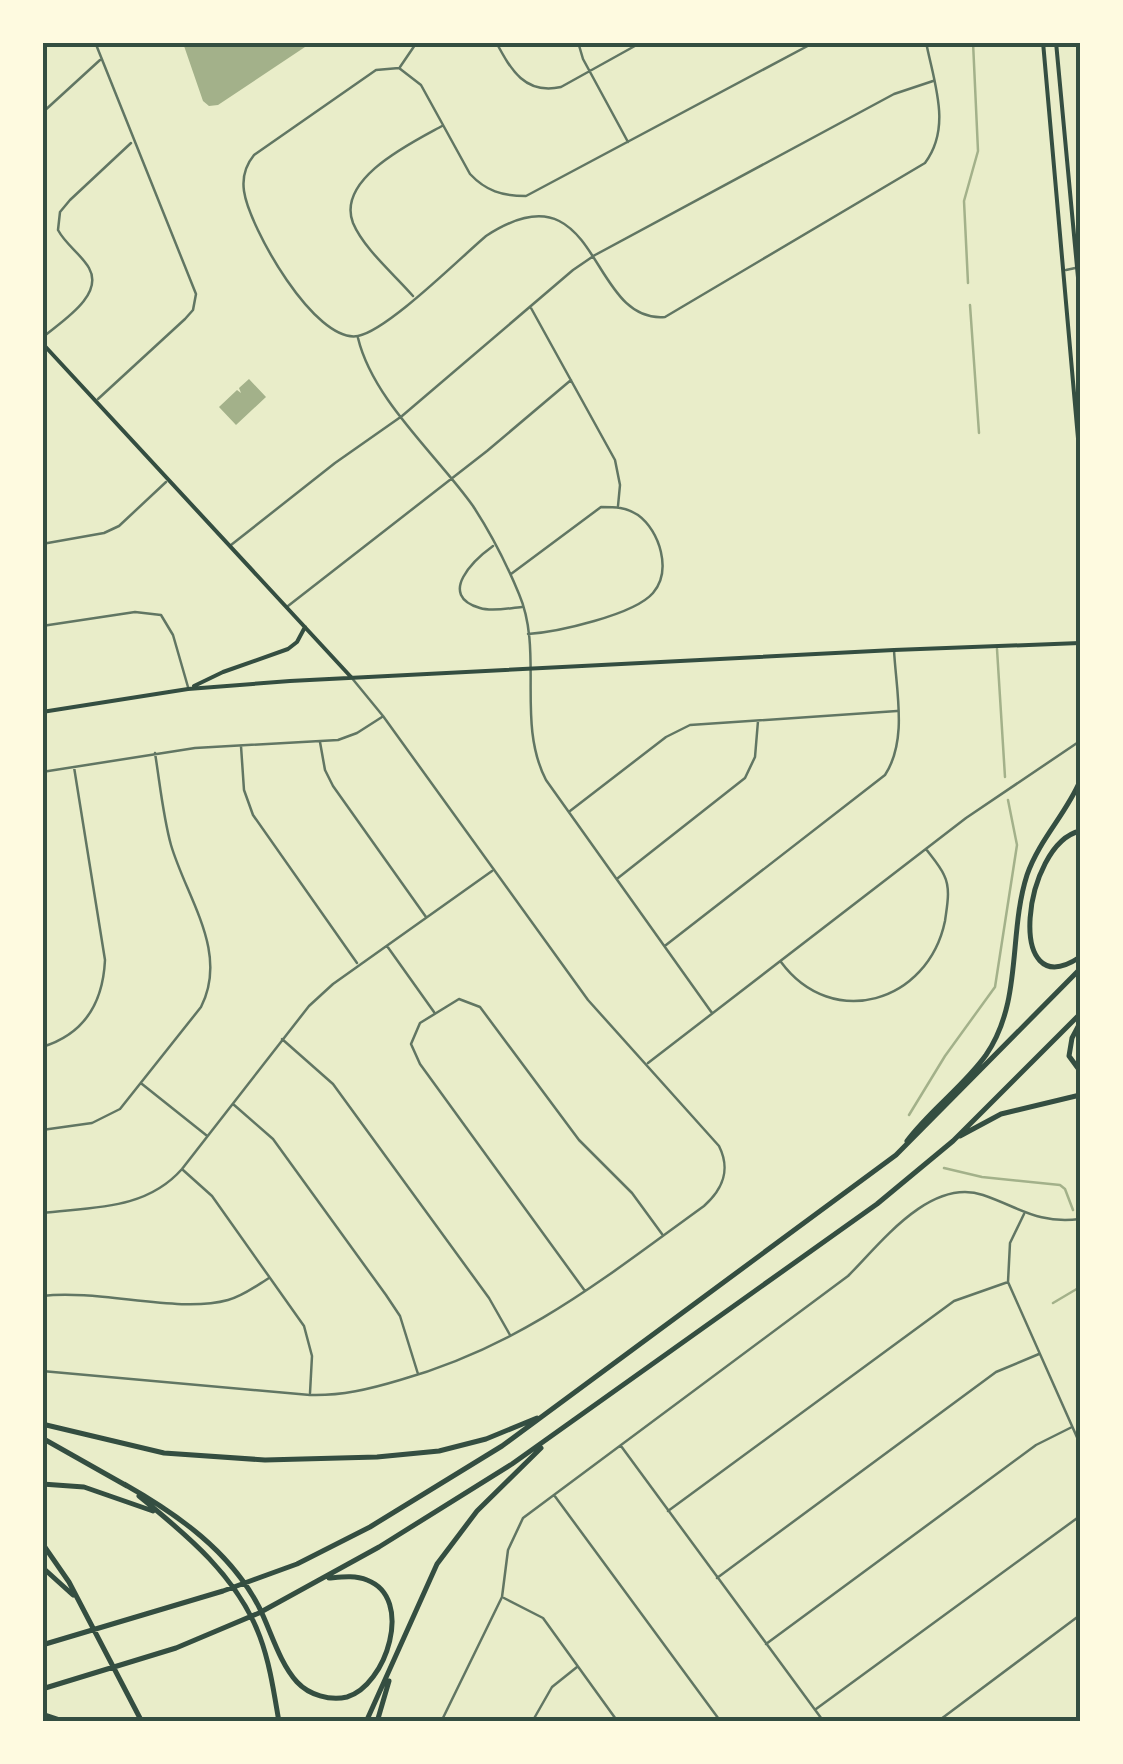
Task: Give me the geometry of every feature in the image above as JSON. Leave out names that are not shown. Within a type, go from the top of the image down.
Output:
[{"type":"highway","points":[[896,1155],[986,1054],[994,1038],[1012,984],[1019,905],[1027,875],[1043,840],[1080,781]]},
{"type":"highway","points":[[1080,831],[1061,840],[1047,861],[1034,898],[1028,936],[1032,953],[1045,964],[1067,966],[1080,957]]},
{"type":"highway","points":[[42,1645],[205,1597],[296,1564],[386,1518],[549,1414],[896,1155],[1080,969]]},
{"type":"highway","points":[[42,1689],[215,1634],[326,1578],[438,1512],[554,1436],[877,1204],[957,1137],[1080,1014]]},
{"type":"highway","points":[[1080,1024],[1072,1038],[1069,1056],[1080,1071]]},
{"type":"highway","points":[[957,1137],[1001,1114],[1080,1095]]},
{"type":"highway","points":[[42,1424],[164,1453],[226,1459],[299,1459],[439,1451],[486,1439],[549,1414]]},
{"type":"highway","points":[[377,1722],[426,1584],[449,1546],[491,1496],[554,1436]]},
{"type":"highway","points":[[42,1438],[178,1517],[225,1560],[251,1593],[295,1680],[306,1690],[332,1698],[347,1697],[370,1681],[378,1669],[393,1623],[388,1597],[368,1580],[326,1578]]},
{"type":"highway","points":[[42,1484],[99,1491],[160,1514]]},
{"type":"highway","points":[[124,1484],[216,1565],[242,1599],[261,1638],[279,1722]]},
{"type":"highway","points":[[42,1543],[142,1720]]},
{"type":"highway","points":[[42,1567],[77,1599]]},
{"type":"highway","points":[[366,1722],[396,1661]]},
{"type":"highway","points":[[42,1714],[66,1722]]},
{"type":"main road","points":[[1043,42],[1078,392],[1080,461]]},
{"type":"main road","points":[[1056,42],[1080,299]]},
{"type":"main road","points":[[42,341],[351,677]]},
{"type":"main road","points":[[1080,535],[1080,584]]},
{"type":"main road","points":[[188,689],[222,672],[288,649],[305,627]]},
{"type":"main road","points":[[42,712],[188,689],[351,677],[1080,644]]},
{"type":"street","points":[[95,42],[193,282],[196,302],[185,319],[96,401]]},
{"type":"street","points":[[399,68],[417,42]]},
{"type":"street","points":[[496,42],[518,78],[533,87],[560,87],[642,42]]},
{"type":"street","points":[[578,42],[628,143]]},
{"type":"street","points":[[815,42],[536,193],[510,196],[494,192],[470,174],[421,85],[399,68],[376,70],[261,148],[248,162],[244,174],[246,198],[280,270],[334,331],[357,336],[382,325],[486,236],[515,221],[546,218],[566,224],[595,255],[619,297],[635,313],[654,318],[678,312],[925,164],[940,131],[926,42]]},
{"type":"street","points":[[42,113],[101,59]]},
{"type":"street","points":[[230,546],[402,416],[595,255],[894,94],[934,80]]},
{"type":"street","points":[[414,298],[358,233],[351,216],[352,199],[371,172],[443,125]]},
{"type":"street","points":[[42,341],[88,296],[92,283],[88,267],[58,230],[60,212],[133,142]]},
{"type":"street","points":[[1065,270],[1079,268]]},
{"type":"street","points":[[530,307],[615,460],[620,486],[618,506]]},
{"type":"street","points":[[357,336],[370,374],[474,508],[510,574],[524,607],[536,757],[546,780],[712,1013]]},
{"type":"street","points":[[286,607],[571,380]]},
{"type":"street","points":[[42,544],[104,533],[118,526],[169,480]]},
{"type":"street","points":[[510,574],[600,508],[618,506],[645,522],[661,552],[662,574],[654,592],[636,605],[583,624],[528,634]]},
{"type":"street","points":[[494,545],[464,572],[460,583],[463,595],[480,609],[524,607]]},
{"type":"street","points":[[42,626],[135,612],[161,615],[173,635],[188,689]]},
{"type":"street","points":[[664,946],[880,780],[897,753],[894,650]]},
{"type":"street","points":[[42,1370],[335,1396],[418,1375],[456,1363],[543,1321],[713,1198],[724,1178],[718,1146],[588,1000],[351,677]]},
{"type":"street","points":[[569,812],[680,728],[701,722],[898,711]]},
{"type":"street","points":[[42,772],[155,754],[338,740],[357,734],[383,716]]},
{"type":"street","points":[[616,879],[745,778],[755,757],[758,719]]},
{"type":"street","points":[[319,741],[324,770],[332,786],[426,918]]},
{"type":"street","points":[[647,1064],[1014,783],[1080,741]]},
{"type":"street","points":[[242,745],[244,790],[253,815],[359,966]]},
{"type":"street","points":[[42,1130],[103,1118],[120,1108],[201,1007],[212,976],[210,946],[170,843],[155,754]]},
{"type":"street","points":[[42,1047],[68,1036],[83,1024],[100,998],[104,981],[105,960],[74,767]]},
{"type":"street","points":[[780,960],[804,986],[824,995],[866,1002],[894,993],[927,960],[942,931],[948,906],[946,883],[926,850]]},
{"type":"street","points":[[42,1213],[131,1202],[162,1188],[182,1169],[309,1006],[493,870]]},
{"type":"street","points":[[387,946],[435,1013]]},
{"type":"street","points":[[586,1292],[413,1053],[413,1033],[420,1023],[459,999],[480,1007],[579,1140],[624,1185],[663,1235]]},
{"type":"street","points":[[282,1038],[333,1084],[489,1298],[511,1337]]},
{"type":"street","points":[[142,1084],[207,1136]]},
{"type":"street","points":[[232,1103],[273,1140],[400,1316],[418,1375]]},
{"type":"street","points":[[182,1169],[212,1196],[308,1333],[312,1356],[310,1395]]},
{"type":"street","points":[[442,1722],[502,1597],[508,1550],[523,1518],[848,1276],[886,1232],[939,1198],[970,1192],[1024,1214],[1057,1222],[1080,1219]]},
{"type":"street","points":[[1024,1214],[1010,1243],[1008,1282],[1080,1444]]},
{"type":"street","points":[[42,1296],[87,1294],[202,1304],[237,1298],[271,1278]]},
{"type":"street","points":[[668,1511],[954,1301],[1008,1282]]},
{"type":"street","points":[[717,1578],[996,1372],[1039,1354]]},
{"type":"street","points":[[766,1644],[1015,1460],[1072,1427]]},
{"type":"street","points":[[620,1445],[824,1722]]},
{"type":"street","points":[[554,1494],[721,1722]]},
{"type":"street","points":[[815,1710],[1080,1516]]},
{"type":"street","points":[[502,1597],[543,1618],[618,1722]]},
{"type":"street","points":[[936,1722],[1080,1615]]},
{"type":"street","points":[[532,1722],[552,1687],[578,1666]]},
{"type":"shaded area","points":[[183,42],[311,43],[218,105],[209,106],[203,101]]},
{"type":"shaded area","points":[[249,379],[266,397],[236,425],[219,407],[237,390],[241,393],[239,388]]},
{"type":"waterway","points":[[968,283],[964,201],[978,151],[973,42]]},
{"type":"waterway","points":[[970,305],[979,433]]},
{"type":"waterway","points":[[997,649],[1005,777]]},
{"type":"waterway","points":[[909,1115],[945,1056],[995,987],[1017,845],[1008,800]]},
{"type":"waterway","points":[[944,1168],[982,1177],[1060,1185],[1073,1210]]},
{"type":"waterway","points":[[1079,1231],[1080,1235]]},
{"type":"waterway","points":[[1053,1303],[1080,1287]]}]
